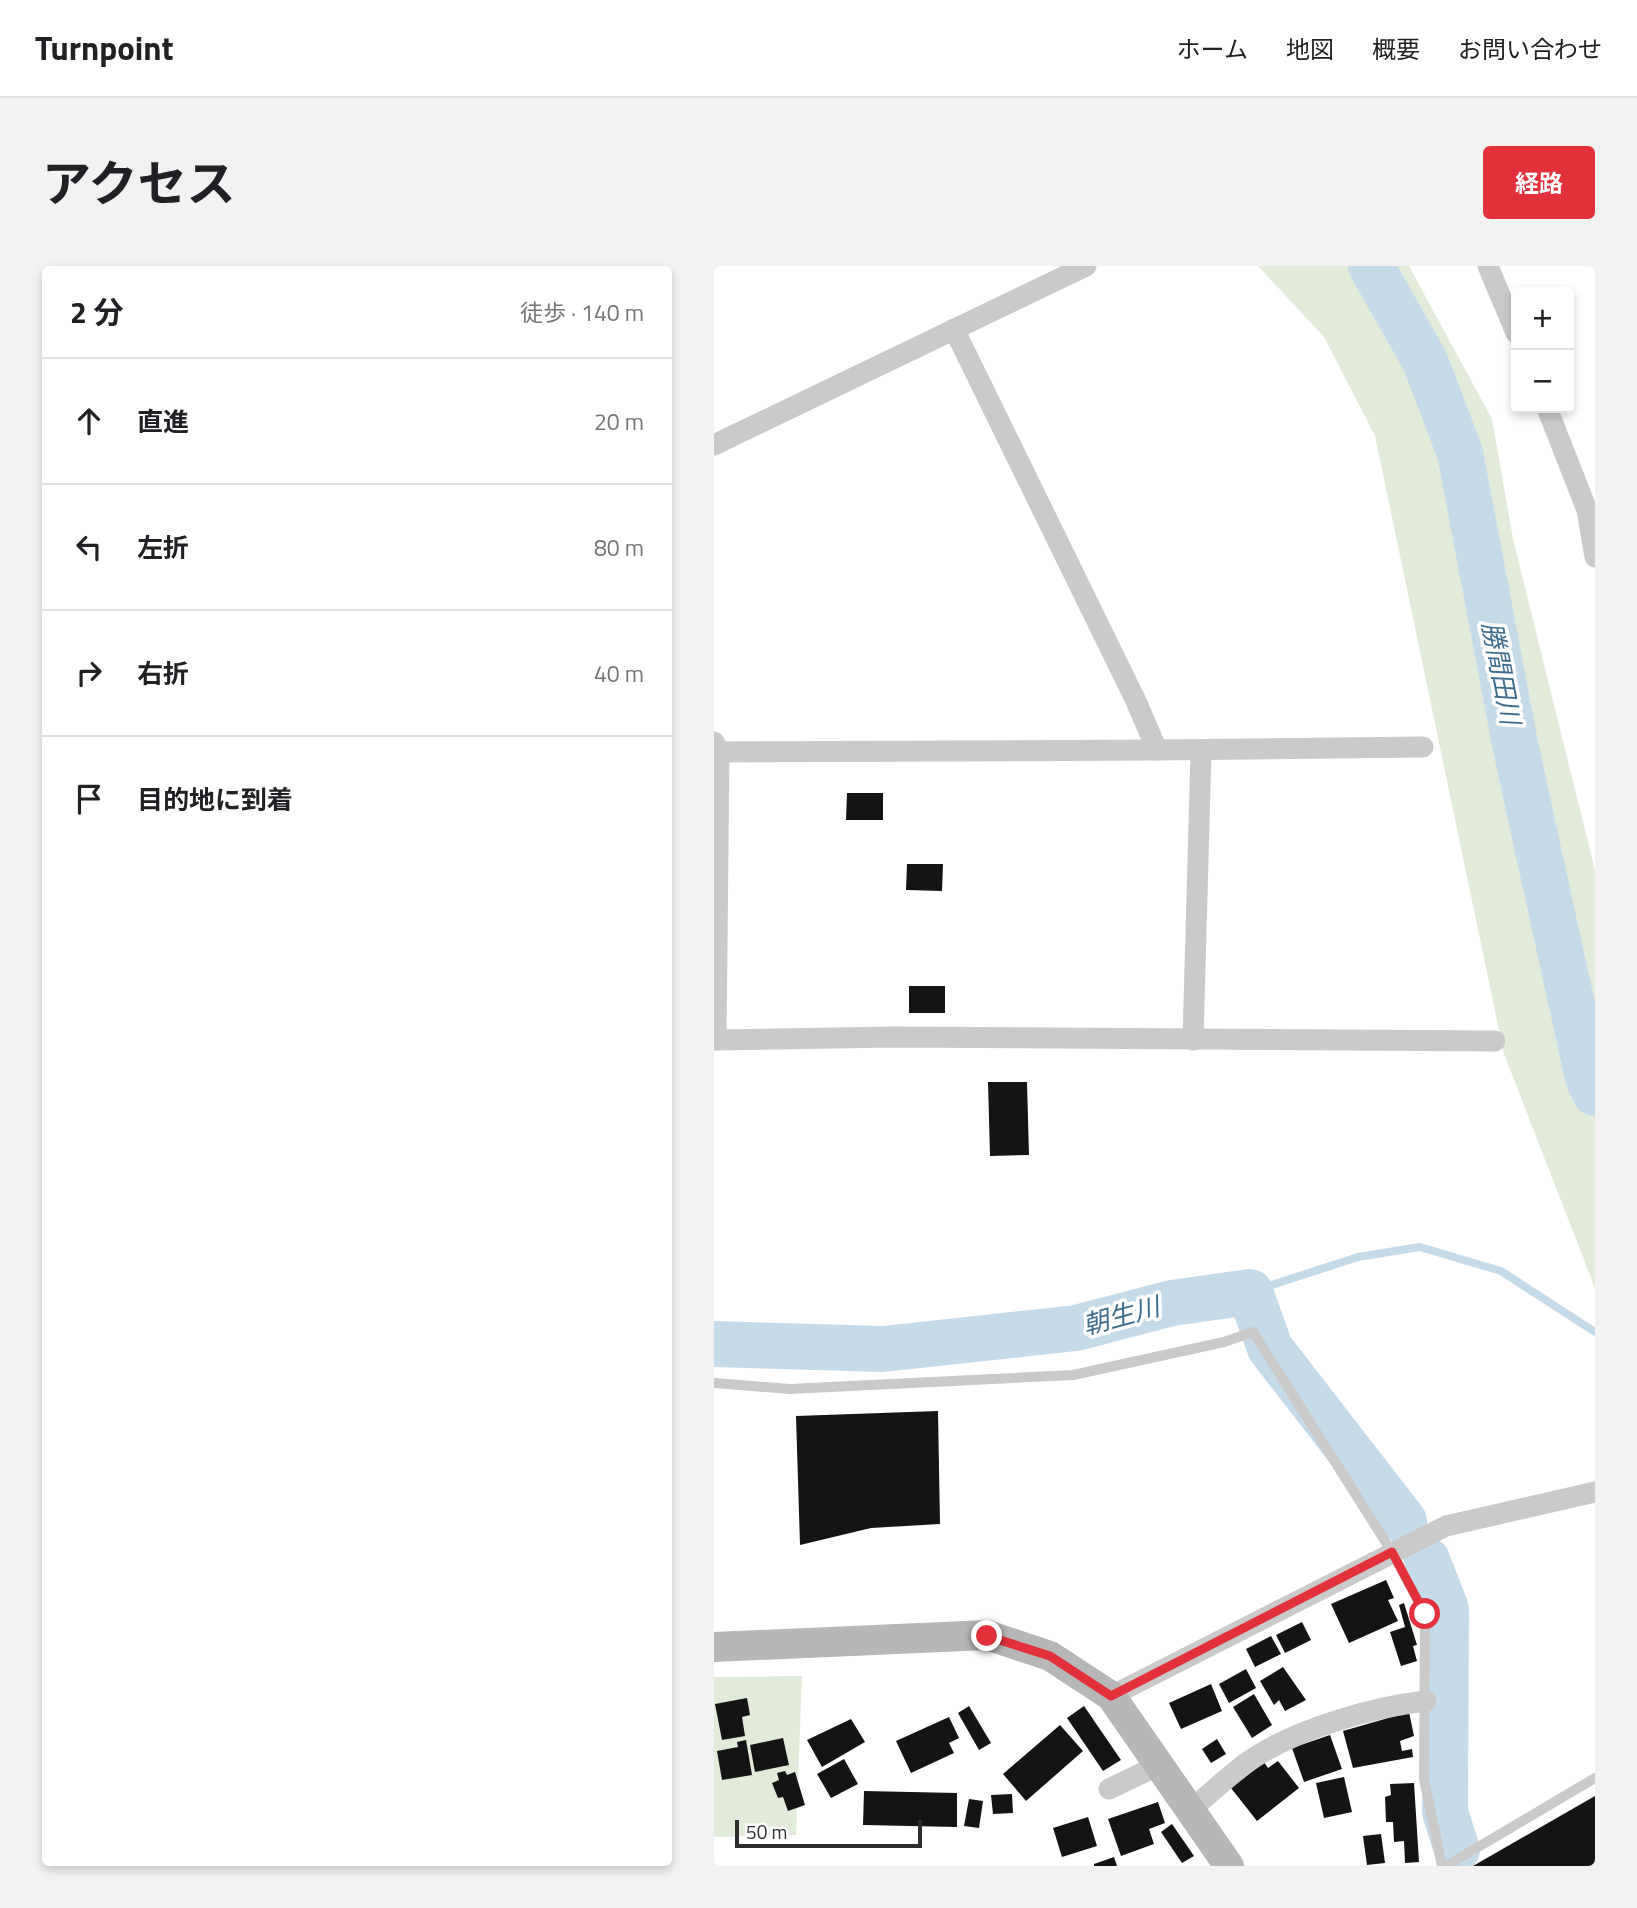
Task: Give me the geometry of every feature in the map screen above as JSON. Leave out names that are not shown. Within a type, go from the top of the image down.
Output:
[{"type":"street","points":[[714,445],[1086,266]]},
{"type":"street","points":[[1488,266],[1511,321]]},
{"type":"street","points":[[954,329],[1136,701],[1157,750]]},
{"type":"street","points":[[1548,413],[1591,505],[1595,557]]},
{"type":"street","points":[[1423,747],[1201,752],[716,749],[715,1040],[893,1037],[1494,1041]]},
{"type":"street","points":[[1193,1041],[1201,752]]},
{"type":"street","points":[[1111,1696],[1447,1525],[1595,1492]]},
{"type":"street","points":[[714,1647],[987,1636],[1050,1656],[1111,1696],[1157,1766],[1229,1866]]},
{"type":"street","points":[[1189,1811],[1251,1760],[1283,1741],[1310,1729],[1426,1701]]},
{"type":"street","points":[[1110,1789],[1157,1766]]},
{"type":"lane","points":[[714,1383],[790,1389],[1073,1375],[1224,1342],[1253,1332],[1392,1552],[1425,1614],[1424,1779],[1444,1866],[1595,1778]]},
{"type":"green space","points":[[1258,266],[1409,266],[1492,419],[1513,539],[1595,870],[1595,1288],[1504,1054],[1375,436],[1324,337]]},
{"type":"green space","points":[[802,1676],[796,1835],[714,1837],[714,1677]]},
{"type":"building","points":[[847,793],[883,793],[883,820],[846,820]]},
{"type":"building","points":[[907,864],[943,864],[942,891],[906,890]]},
{"type":"building","points":[[909,986],[945,986],[945,1013],[909,1013]]},
{"type":"building","points":[[988,1082],[1027,1082],[1029,1155],[990,1156]]},
{"type":"building","points":[[938,1411],[940,1524],[871,1528],[800,1545],[796,1416]]},
{"type":"building","points":[[1386,1580],[1394,1598],[1388,1600],[1398,1621],[1349,1643],[1331,1604]]},
{"type":"building","points":[[1404,1603],[1417,1645],[1413,1646],[1417,1661],[1401,1666],[1390,1632],[1405,1627],[1399,1605]]},
{"type":"building","points":[[1302,1622],[1311,1640],[1285,1653],[1276,1635]]},
{"type":"building","points":[[1271,1636],[1281,1654],[1255,1667],[1246,1649]]},
{"type":"building","points":[[1283,1667],[1306,1700],[1285,1711],[1279,1700],[1274,1705],[1260,1681]]},
{"type":"building","points":[[1246,1669],[1256,1688],[1229,1703],[1219,1684]]},
{"type":"building","points":[[1211,1684],[1222,1711],[1181,1729],[1169,1703]]},
{"type":"building","points":[[1254,1694],[1272,1725],[1252,1738],[1233,1707]]},
{"type":"building","points":[[747,1698],[750,1715],[742,1717],[745,1736],[722,1740],[715,1704]]},
{"type":"building","points":[[969,1706],[991,1743],[979,1750],[958,1713]]},
{"type":"building","points":[[1084,1706],[1121,1760],[1103,1771],[1067,1718]]},
{"type":"building","points":[[1409,1712],[1414,1736],[1400,1741],[1402,1751],[1412,1749],[1413,1757],[1353,1768],[1343,1731]]},
{"type":"building","points":[[949,1717],[959,1738],[949,1743],[954,1753],[911,1773],[896,1741]]},
{"type":"building","points":[[851,1719],[865,1742],[822,1767],[807,1740]]},
{"type":"building","points":[[1060,1725],[1083,1751],[1026,1801],[1003,1774]]},
{"type":"building","points":[[1330,1735],[1342,1769],[1304,1782],[1292,1748]]},
{"type":"building","points":[[783,1738],[789,1765],[755,1772],[750,1745]]},
{"type":"building","points":[[1217,1739],[1226,1754],[1211,1763],[1202,1749]]},
{"type":"building","points":[[746,1740],[752,1775],[722,1780],[717,1751],[738,1747],[737,1742]]},
{"type":"building","points":[[844,1759],[858,1784],[831,1798],[817,1774]]},
{"type":"building","points":[[1278,1761],[1299,1788],[1257,1821],[1231,1788],[1264,1762],[1268,1768]]},
{"type":"building","points":[[785,1771],[787,1775],[795,1772],[805,1805],[788,1811],[783,1797],[778,1798],[772,1783],[779,1780],[777,1773]]},
{"type":"building","points":[[1344,1777],[1352,1812],[1324,1818],[1316,1783]]},
{"type":"building","points":[[1414,1783],[1419,1862],[1405,1863],[1404,1841],[1394,1842],[1393,1822],[1386,1822],[1385,1797],[1391,1795],[1390,1784]]},
{"type":"building","points":[[864,1791],[957,1793],[957,1827],[863,1825]]},
{"type":"building","points":[[1012,1794],[1013,1813],[993,1814],[991,1795]]},
{"type":"building","points":[[1595,1796],[1595,1866],[1473,1866]]},
{"type":"building","points":[[969,1799],[983,1801],[979,1828],[964,1826]]},
{"type":"building","points":[[1158,1802],[1165,1823],[1149,1829],[1154,1844],[1121,1856],[1108,1819]]},
{"type":"building","points":[[1088,1817],[1097,1846],[1062,1857],[1053,1828]]},
{"type":"building","points":[[1172,1824],[1194,1856],[1182,1863],[1161,1832]]},
{"type":"building","points":[[1381,1834],[1385,1863],[1367,1865],[1363,1836]]},
{"type":"building","points":[[1114,1857],[1117,1866],[1094,1866],[1094,1864]]},
{"type":"waterway","name":"勝間田川","points":[[1371,266],[1425,361],[1460,453],[1516,749],[1588,1078],[1595,1093]]},
{"type":"waterway","points":[[1250,1292],[1358,1257],[1420,1247],[1501,1271],[1595,1332]]},
{"type":"waterway","name":"朝生川","points":[[714,1344],[883,1349],[1076,1328],[1172,1303],[1250,1292],[1270,1348],[1404,1521]]},
{"type":"waterway","name":"朝生川","points":[[1427,1560],[1446,1609],[1445,1812],[1457,1850]]},
{"type":"route","points":[[987,1636],[1050,1656],[1111,1696],[1392,1552],[1425,1614]]}]
